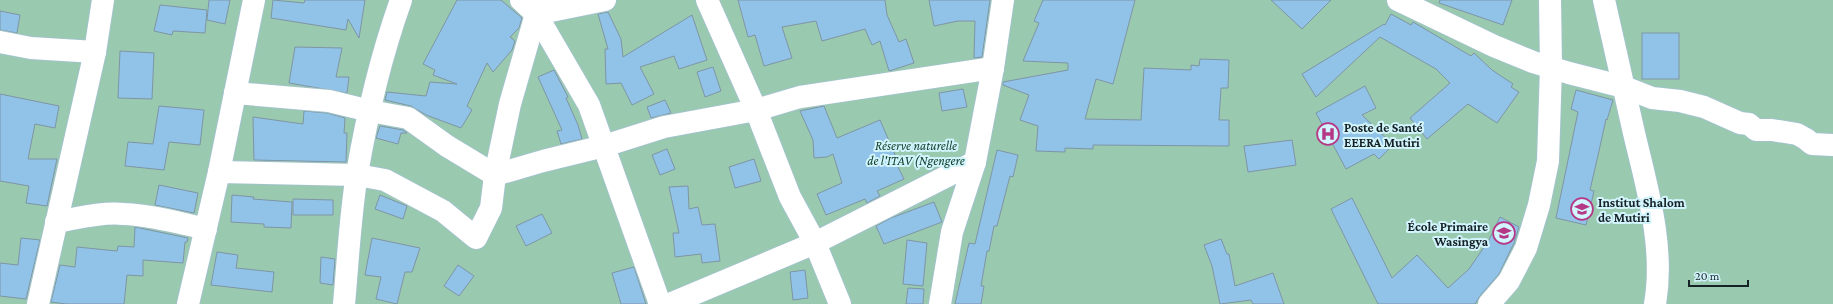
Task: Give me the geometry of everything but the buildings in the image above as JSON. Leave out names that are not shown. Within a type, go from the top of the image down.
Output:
[{"type":"street","points":[[38,304],[95,52],[102,0]]},
{"type":"street","points":[[188,304],[219,172],[254,0]]},
{"type":"street","points":[[344,304],[357,176],[370,111],[390,30],[400,0]]},
{"type":"street","points":[[532,5],[605,0]]},
{"type":"street","points":[[707,0],[756,110],[790,197],[815,243],[840,304]]},
{"type":"street","points":[[940,304],[952,232],[975,162],[993,68],[1003,0]]},
{"type":"street","points":[[1398,0],[1494,46],[1551,67],[1624,87],[1652,98],[1704,107],[1740,123],[1748,124],[1756,130],[1794,134],[1806,139],[1812,144],[1833,145]]},
{"type":"street","points":[[1489,304],[1509,281],[1526,248],[1539,205],[1548,161],[1551,67],[1550,0]]},
{"type":"street","points":[[1604,0],[1653,210],[1657,262],[1657,289],[1655,304]]},
{"type":"street","points":[[219,172],[357,176],[385,180],[443,211],[476,238],[491,208],[495,175],[532,5]]},
{"type":"street","points":[[532,5],[589,105],[660,304]]},
{"type":"street","points":[[0,42],[31,48],[95,52]]},
{"type":"street","points":[[235,93],[329,101],[408,118],[447,146],[495,175],[604,146],[664,127],[756,110],[800,97],[993,68]]},
{"type":"street","points":[[670,304],[702,299],[975,162]]},
{"type":"street","points":[[56,222],[88,215],[124,214],[165,220],[206,229]]},
{"type":"green space","name":"Réserve naturelle de l'ITAV (Ngengere","points":[[0,0],[1833,0],[1833,304],[0,304]]},
{"type":"place","name":"Poste de Santé EEERA Mutiri","points":[[1328,134]]},
{"type":"place","name":"Institut Shalom de Mutiri","points":[[1582,209]]},
{"type":"place","name":"École Primaire Wasingya","points":[[1504,233]]}]
